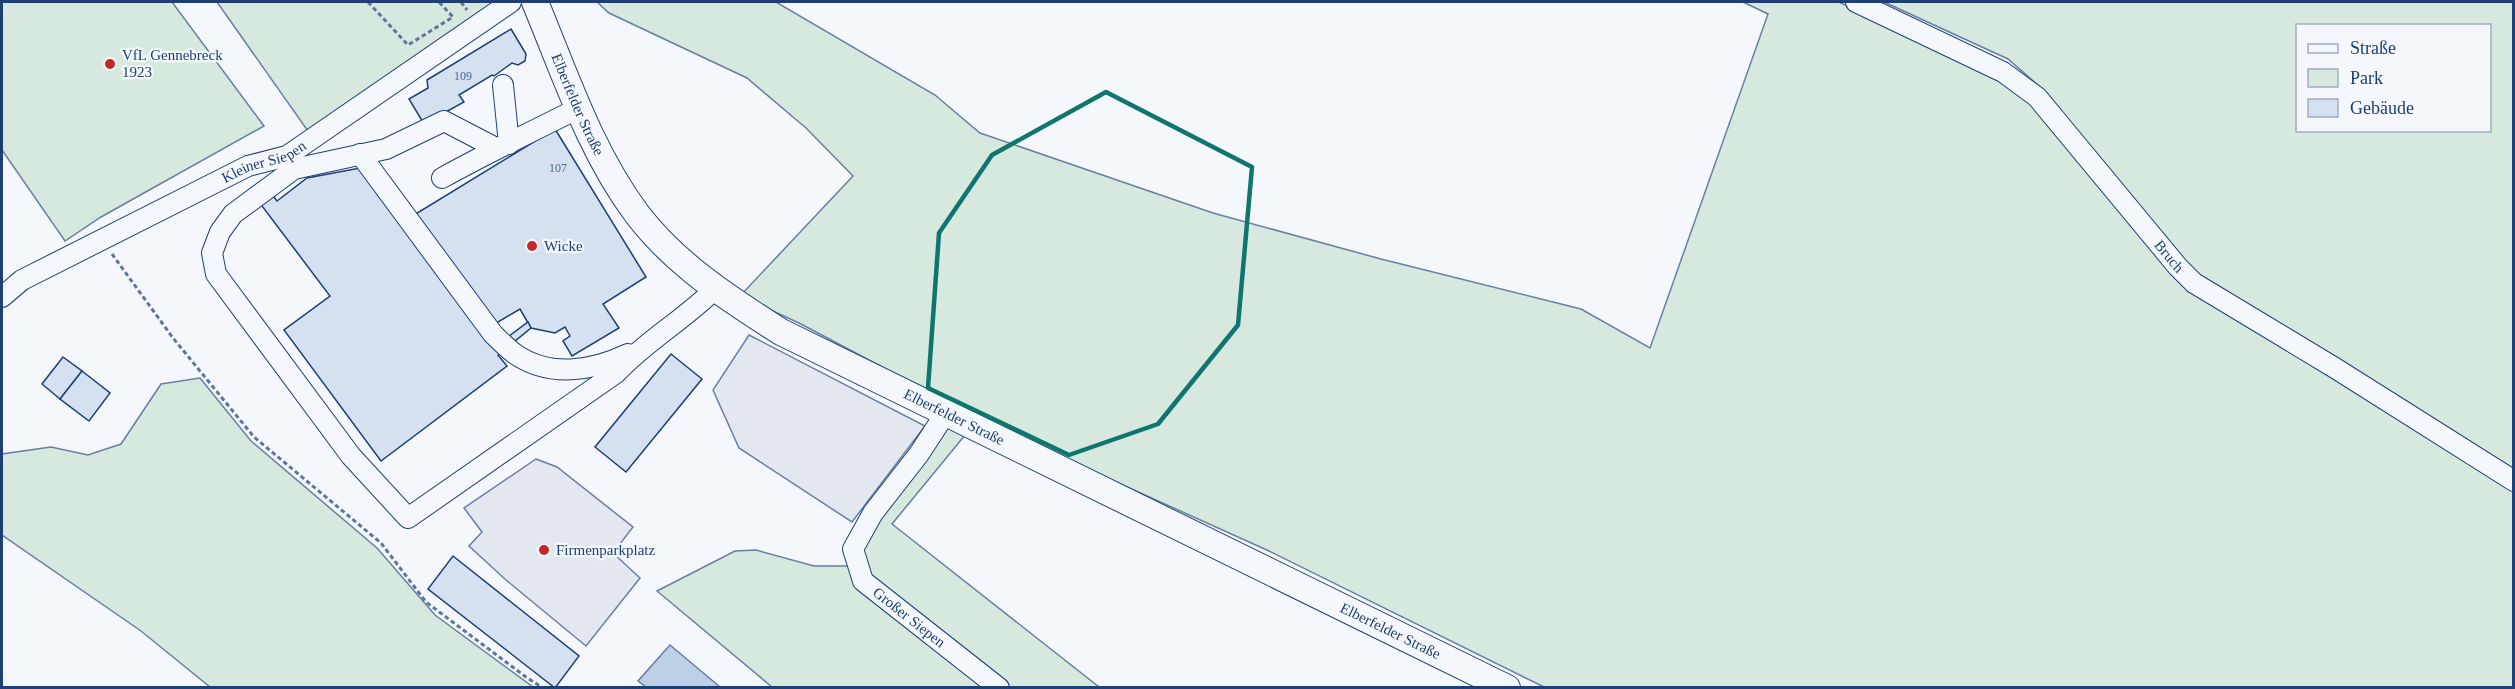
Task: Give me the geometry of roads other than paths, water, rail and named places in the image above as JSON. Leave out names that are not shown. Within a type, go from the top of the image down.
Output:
[{"type":"main road","name":"Elberfelder Straße","points":[[535,2],[579,108],[607,167],[638,215],[671,252],[716,288],[781,332],[1507,687]]},
{"type":"street","name":"Kleiner Siepen","points":[[2,297],[22,280],[248,166],[287,156],[511,2]]},
{"type":"street","name":"Bruch","points":[[1856,2],[2003,72],[2037,97],[2178,267],[2194,283],[2336,368],[2514,481]]},
{"type":"street","points":[[503,85],[503,146]]},
{"type":"street","points":[[442,178],[579,108]]},
{"type":"street","points":[[503,146],[444,121],[386,149],[294,169],[233,214],[220,232],[212,253],[216,274],[351,456],[408,518],[616,373],[638,350],[693,311],[716,288]]},
{"type":"street","points":[[360,154],[493,334],[515,354],[537,364],[561,370],[587,369],[609,363],[638,350]]},
{"type":"street","name":"Großer Siepen","points":[[945,414],[919,454],[873,513],[853,549],[863,580],[999,687]]},
{"type":"water","points":[[670,645],[720,687],[646,687],[638,681]]},
{"type":"place","name":"VfL Gennebreck 1923","points":[[110,64]]},
{"type":"place","name":"Wicke","points":[[532,246]]},
{"type":"place","name":"Firmenparkplatz","points":[[544,550]]}]
